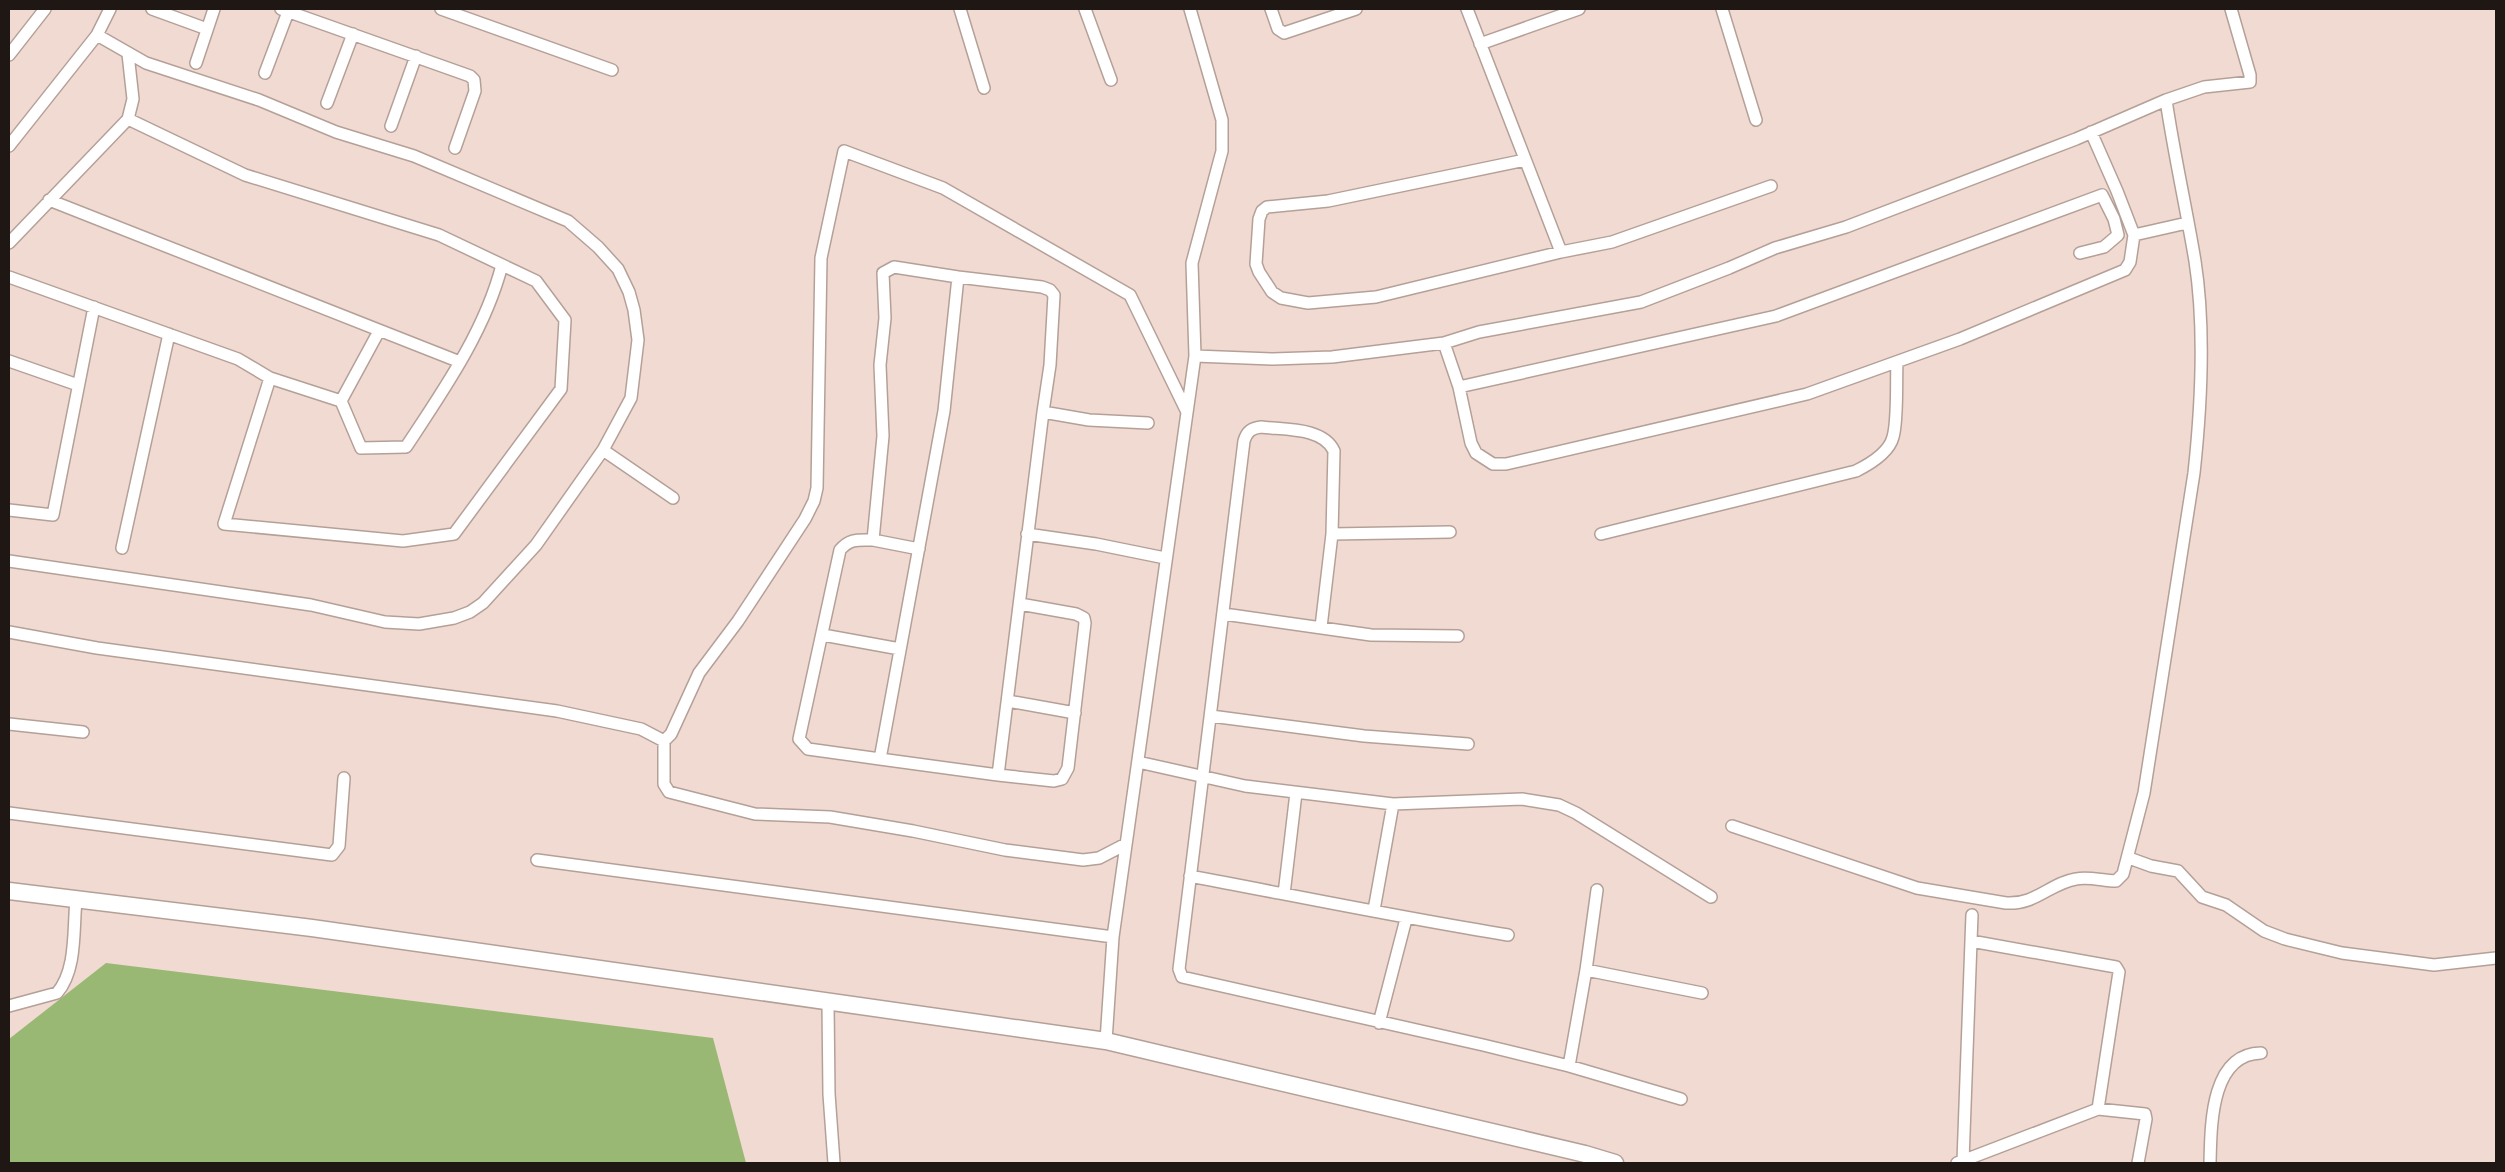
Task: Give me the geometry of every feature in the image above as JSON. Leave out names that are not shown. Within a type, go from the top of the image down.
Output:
[{"type":"main road","points":[[9,891],[312,928],[1106,1041],[1585,1154],[1615,1163]]},
{"type":"street","points":[[9,55],[44,9]]},
{"type":"street","points":[[9,146],[97,35],[110,9]]},
{"type":"street","points":[[152,9],[207,29]]},
{"type":"street","points":[[196,63],[214,9]]},
{"type":"street","points":[[441,9],[612,70]]},
{"type":"street","points":[[960,9],[984,88]]},
{"type":"street","points":[[1085,9],[1111,80]]},
{"type":"street","points":[[1106,1041],[1113,937],[1195,356],[1192,263],[1222,147],[1222,120],[1219,104],[1190,9]]},
{"type":"street","points":[[1271,9],[1278,29],[1284,33],[1356,9]]},
{"type":"street","points":[[1467,9],[1561,252]]},
{"type":"street","points":[[1480,44],[1578,9]]},
{"type":"street","points":[[1722,9],[1756,120]]},
{"type":"street","points":[[1195,356],[1273,359],[1332,357],[1444,343],[1479,332],[1641,302],[1775,248],[1846,227],[2091,132],[2166,100],[2204,87],[2250,82],[2250,74],[2230,9]]},
{"type":"street","points":[[264,73],[284,10],[470,76],[474,80],[475,91],[455,148]]},
{"type":"street","points":[[327,103],[353,34]]},
{"type":"street","points":[[9,561],[311,605],[385,622],[437,622],[470,612],[483,603],[536,546],[603,450],[631,398],[638,340],[634,310],[629,292],[618,269],[598,247],[568,222],[424,161],[336,132],[259,100],[146,63],[97,35]]},
{"type":"street","points":[[9,243],[128,119],[134,99],[128,54]]},
{"type":"street","points":[[391,126],[416,56]]},
{"type":"street","points":[[1732,826],[1917,888],[2017,903],[2034,899],[2077,878],[2116,881],[2123,874],[2144,793],[2196,452],[2200,345],[2195,262],[2166,100]]},
{"type":"street","points":[[128,119],[245,176],[439,235],[536,281],[565,320],[561,389],[454,534],[403,541],[224,524],[270,378]]},
{"type":"street","points":[[1444,343],[1459,387],[1471,443],[1476,453],[1493,464],[1506,464],[1771,404],[1807,394],[1960,339],[2125,270],[2130,262],[2134,235],[2091,132]]},
{"type":"street","points":[[1126,844],[1099,858],[1083,860],[1005,850],[913,831],[830,818],[755,814],[669,792],[664,784],[664,741],[671,734],[699,673],[738,620],[814,501],[817,488],[821,258],[844,151],[943,188],[1130,295],[1187,412]]},
{"type":"street","points":[[1525,160],[1328,201],[1267,207],[1262,211],[1259,219],[1256,264],[1259,272],[1272,292],[1281,298],[1308,303],[1376,298],[1561,252],[1623,239],[1771,186]]},
{"type":"street","points":[[1459,387],[1776,316],[2102,195],[2114,219],[2118,235],[2104,247],[2080,252]]},
{"type":"street","points":[[49,200],[460,362]]},
{"type":"street","points":[[2134,235],[2187,223]]},
{"type":"street","points":[[9,277],[238,359],[270,378],[341,401],[361,448],[406,448],[460,362],[495,291],[502,265]]},
{"type":"street","points":[[873,540],[883,436],[880,365],[885,318],[883,273],[894,267],[1042,287],[1050,290],[1054,295],[1050,365],[1027,534],[998,775]]},
{"type":"street","points":[[880,759],[944,411],[958,277]]},
{"type":"street","points":[[9,510],[53,515],[94,307]]},
{"type":"street","points":[[341,401],[380,330]]},
{"type":"street","points":[[122,548],[169,334]]},
{"type":"street","points":[[9,361],[78,385]]},
{"type":"street","points":[[1601,534],[1856,471],[1870,464],[1884,453],[1893,438],[1897,362]]},
{"type":"street","points":[[1043,412],[1089,420],[1148,423]]},
{"type":"street","points":[[1321,628],[1332,534],[1335,458],[1331,444],[1319,435],[1261,426],[1253,428],[1246,435],[1244,441],[1179,969],[1182,977],[1569,1066],[1681,1099]]},
{"type":"street","points":[[603,450],[673,498]]},
{"type":"street","points":[[1332,534],[1450,532]]},
{"type":"street","points":[[1027,534],[1096,544],[1165,558]]},
{"type":"street","points":[[919,550],[873,540],[853,540],[845,543],[840,550],[799,739],[808,749],[998,775],[1054,781],[1062,779],[1068,768],[1085,629],[1084,618],[1076,614],[1020,604]]},
{"type":"street","points":[[1224,614],[1384,636],[1458,636]]},
{"type":"street","points":[[9,632],[97,648],[557,711],[641,729],[664,741]]},
{"type":"street","points":[[823,635],[900,649]]},
{"type":"street","points":[[1008,701],[1075,713]]},
{"type":"street","points":[[1211,716],[1364,736],[1468,744]]},
{"type":"street","points":[[9,724],[83,732]]},
{"type":"street","points":[[1138,762],[1202,778],[1296,794],[1393,804],[1522,799],[1559,805],[1576,813],[1711,897]]},
{"type":"street","points":[[9,813],[332,855],[339,846],[344,778]]},
{"type":"street","points":[[1284,894],[1296,794]]},
{"type":"street","points":[[1374,910],[1393,804]]},
{"type":"street","points":[[2128,858],[2151,866],[2178,870],[2202,897],[2226,904],[2264,930],[2285,939],[2342,953],[2434,965],[2496,958]]},
{"type":"street","points":[[537,860],[1113,937]]},
{"type":"street","points":[[1190,876],[1374,910],[1406,918],[1508,935]]},
{"type":"street","points":[[1569,1066],[1586,970],[1597,890]]},
{"type":"street","points":[[9,1006],[57,993],[63,987],[69,974],[76,900]]},
{"type":"street","points":[[1972,915],[1960,1162],[2098,1109],[2145,1114],[2146,1119],[2138,1163]]},
{"type":"street","points":[[1379,1023],[1406,918]]},
{"type":"street","points":[[1971,942],[2116,966],[2119,972],[2098,1109]]},
{"type":"street","points":[[1586,970],[1702,993]]},
{"type":"street","points":[[828,1002],[829,1094],[834,1163]]},
{"type":"street","points":[[2210,1163],[2211,1117],[2218,1089],[2229,1068],[2242,1057],[2261,1054]]},
{"type":"green space","points":[[106,963],[713,1038],[746,1163],[9,1163],[9,1039]]}]
